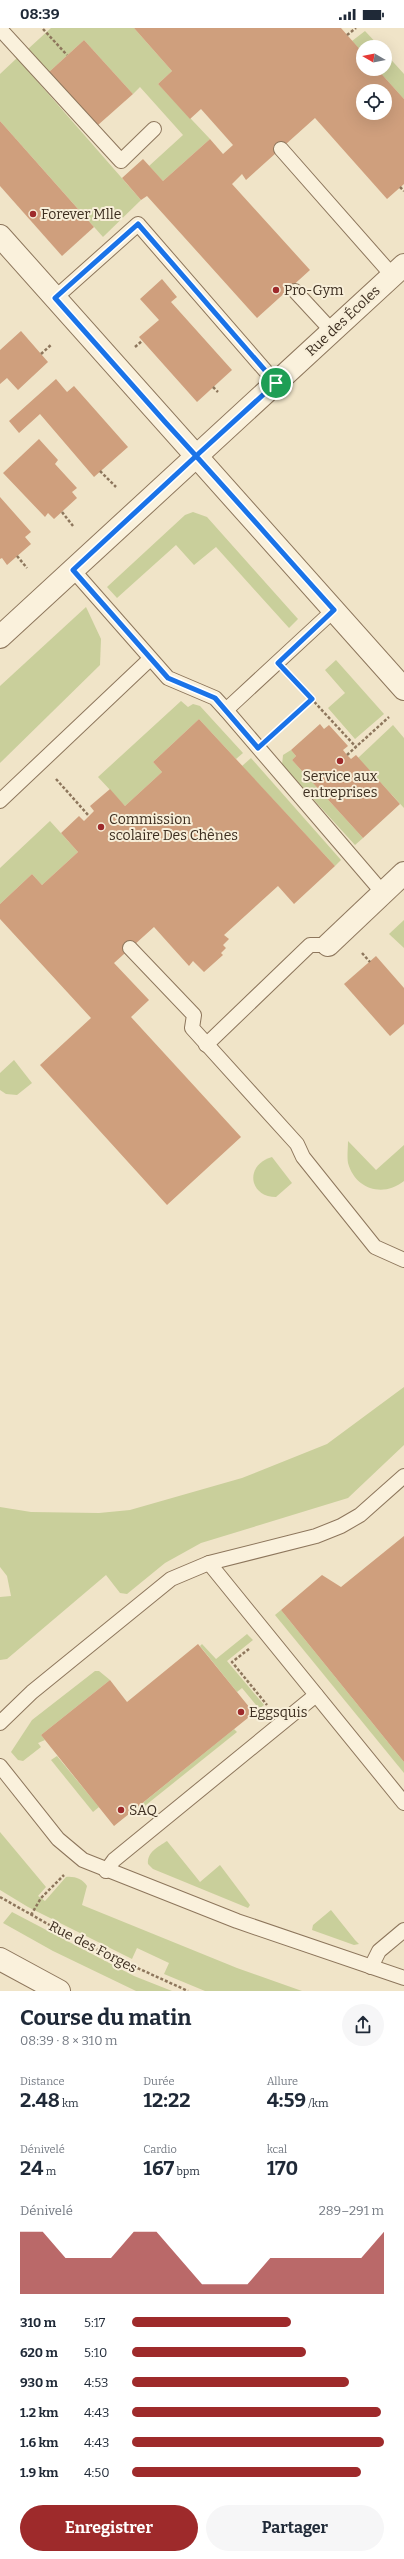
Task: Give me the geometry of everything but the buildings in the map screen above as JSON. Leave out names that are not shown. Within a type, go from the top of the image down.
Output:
[{"type":"street","points":[[0,236],[404,688]]},
{"type":"street","name":"Rue des Écoles","points":[[0,637],[398,270]]},
{"type":"street","points":[[328,945],[404,873]]},
{"type":"street","points":[[0,1959],[59,1991]]},
{"type":"lane","points":[[0,28],[121,161],[154,129]]},
{"type":"lane","points":[[281,149],[398,270]]},
{"type":"lane","points":[[55,298],[138,224],[276,383]]},
{"type":"lane","points":[[295,292],[332,331]]},
{"type":"lane","points":[[73,570],[168,678],[215,698],[383,893]]},
{"type":"lane","points":[[226,710],[334,610]]},
{"type":"lane","points":[[0,801],[150,658]]},
{"type":"lane","points":[[206,1045],[310,945],[328,945]]},
{"type":"lane","points":[[130,948],[194,1015],[192,1028],[297,1144],[303,1157],[375,1247],[404,1260]]},
{"type":"lane","points":[[0,1723],[32,1692],[171,1579],[209,1563],[316,1536],[342,1526],[360,1515],[404,1476]]},
{"type":"lane","points":[[209,1563],[404,1803]]},
{"type":"lane","points":[[106,1871],[114,1860],[316,1695]]},
{"type":"lane","points":[[0,1766],[58,1839],[74,1854],[106,1871],[237,1921],[404,1978]]},
{"type":"lane","points":[[371,1967],[379,1951],[404,1930]]},
{"type":"path","points":[[347,35],[356,28]]},
{"type":"path","points":[[43,29],[68,55]]},
{"type":"path","points":[[400,187],[404,191]]},
{"type":"path","points":[[134,348],[142,341]]},
{"type":"path","points":[[41,354],[52,344]]},
{"type":"path","points":[[213,387],[218,392]]},
{"type":"path","points":[[100,471],[116,487]]},
{"type":"path","points":[[62,512],[73,526]]},
{"type":"path","points":[[17,556],[27,568]]},
{"type":"path","points":[[278,663],[356,747]]},
{"type":"path","points":[[258,748],[312,699]]},
{"type":"path","points":[[347,756],[389,717]]},
{"type":"path","points":[[75,800],[89,816]]},
{"type":"path","points":[[362,953],[370,962]]},
{"type":"path","points":[[232,1662],[268,1707]]},
{"type":"path","points":[[31,1915],[41,1898],[66,1872]]},
{"type":"path","name":"Rue des Forges","points":[[0,1897],[31,1915],[114,1958],[188,1991]]},
{"type":"green space","points":[[51,28],[134,28],[172,71],[158,84],[210,139],[163,181],[149,166],[183,135],[140,87],[133,94],[84,40],[49,72],[28,49]]},
{"type":"green space","points":[[365,31],[373,40],[356,40],[356,45],[352,41]]},
{"type":"green space","points":[[17,58],[141,200],[103,237],[0,121],[0,74]]},
{"type":"green space","points":[[392,61],[404,74],[404,99],[383,76],[392,76]]},
{"type":"green space","points":[[193,512],[207,517],[298,619],[289,628],[216,547],[194,565],[176,545],[117,598],[107,587],[185,515]]},
{"type":"green space","points":[[86,607],[101,639],[100,665],[0,763],[0,686]]},
{"type":"green space","points":[[336,660],[384,714],[355,739],[328,708],[345,693],[325,670]]},
{"type":"green space","points":[[181,701],[188,707],[193,704],[200,706],[243,753],[236,759],[199,719],[153,762],[162,772],[125,806],[98,777]]},
{"type":"green space","points":[[393,725],[404,738],[404,808],[358,758]]},
{"type":"green space","points":[[291,750],[296,756],[292,760],[363,838],[355,845],[282,765],[283,755]]},
{"type":"green space","points":[[251,758],[341,860],[335,866],[242,766]]},
{"type":"green space","points":[[50,821],[78,852],[42,885],[32,874],[0,904],[0,868]]},
{"type":"green space","points":[[404,920],[404,948],[389,934]]},
{"type":"green space","points":[[14,1060],[32,1083],[17,1095],[6,1094],[0,1090],[0,1073]]},
{"type":"green space","points":[[348,1141],[376,1170],[404,1145],[404,1181],[396,1186],[379,1190],[363,1185],[352,1172],[348,1163]]},
{"type":"green space","points":[[272,1157],[292,1183],[276,1197],[267,1196],[260,1192],[255,1186],[253,1180],[257,1167],[263,1161]]},
{"type":"green space","points":[[404,1387],[404,1445],[348,1498],[201,1543],[165,1563],[127,1594],[120,1593],[106,1575],[7,1659],[0,1660],[0,1597],[11,1596],[7,1576],[0,1567],[0,1507],[31,1512],[99,1513],[130,1510],[242,1478],[327,1444]]},
{"type":"green space","points":[[281,1610],[404,1762],[404,1773],[275,1615]]},
{"type":"green space","points":[[247,1634],[253,1640],[227,1661],[264,1705],[254,1713],[250,1709],[256,1705],[242,1688],[237,1692],[200,1646],[202,1644],[216,1659]]},
{"type":"green space","points":[[95,1671],[99,1671],[110,1680],[41,1735],[45,1740],[38,1743],[41,1747],[23,1761],[18,1760],[11,1752],[32,1720]]},
{"type":"green space","points":[[234,1729],[237,1732],[136,1813],[134,1810]]},
{"type":"green space","points":[[57,1756],[99,1807],[93,1812],[51,1760]]},
{"type":"green space","points":[[0,1832],[46,1887],[38,1896],[45,1901],[66,1877],[78,1878],[87,1886],[82,1905],[237,1968],[302,1991],[205,1991],[164,1974],[169,1963],[137,1948],[132,1959],[28,1907],[0,1890]]},
{"type":"green space","points":[[167,1841],[200,1882],[220,1865],[250,1905],[248,1908],[153,1869],[148,1864],[149,1856],[154,1850]]},
{"type":"green space","points":[[331,1910],[359,1944],[354,1945],[312,1930],[313,1925]]},
{"type":"green space","points":[[12,1912],[134,1976],[172,1991],[136,1991],[53,1951],[3,1923]]},
{"type":"place","name":"Forever Mlle","points":[[33,214]]},
{"type":"place","name":"Pro-Gym","points":[[276,290]]},
{"type":"place","name":"Service aux entreprises","points":[[340,761]]},
{"type":"place","name":"Commission scolaire Des Chênes","points":[[101,827]]},
{"type":"place","name":"Eggsquis","points":[[241,1712]]},
{"type":"place","name":"SAQ","points":[[121,1810]]},
{"type":"route","points":[[276,383],[138,224],[55,298],[166,423],[173,430],[196,456],[220,482],[334,610],[278,663],[312,699],[258,748],[215,698],[168,678],[73,570],[196,456],[276,383]]}]
